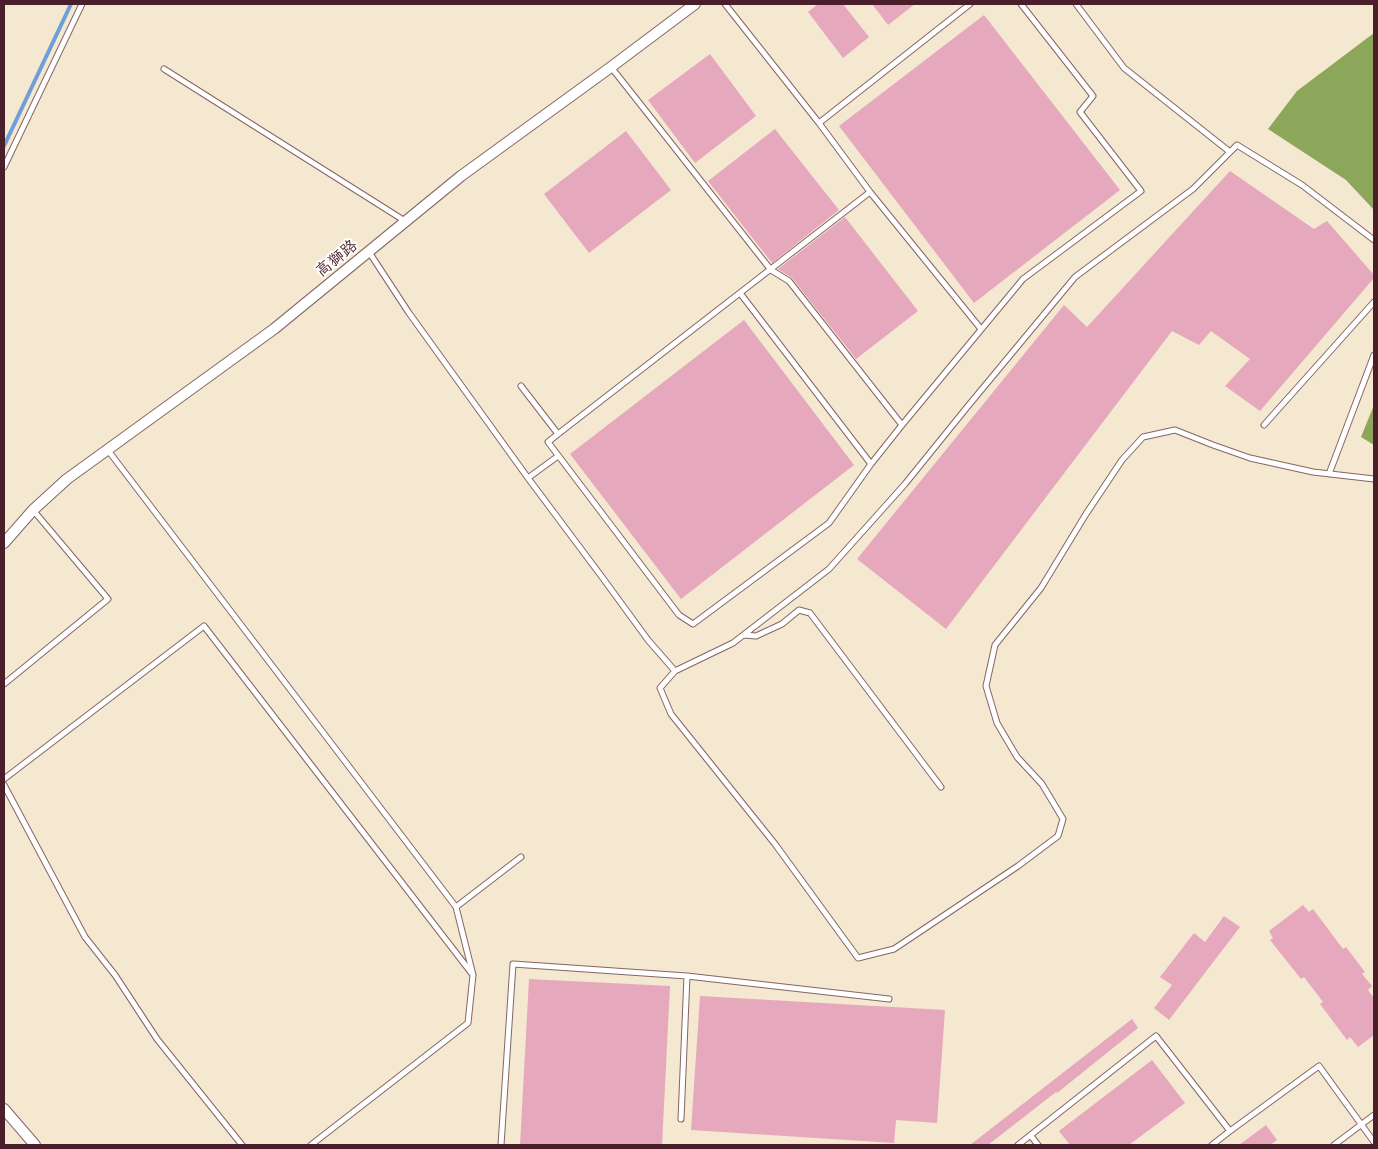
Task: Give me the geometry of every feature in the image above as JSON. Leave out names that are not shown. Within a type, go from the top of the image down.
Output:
[{"type":"street","name":"高獅路","points":[[4,543],[33,510],[66,479],[106,449],[174,403],[274,329],[461,176],[695,4]]},
{"type":"street","points":[[4,1109],[35,1145]]},
{"type":"lane","points":[[4,167],[82,4]]},
{"type":"lane","points":[[725,4],[819,123],[870,192],[981,329]]},
{"type":"lane","points":[[819,123],[970,4]]},
{"type":"lane","points":[[870,192],[548,442],[679,615],[693,624],[829,523],[871,464],[902,425],[1023,279],[1141,191],[1080,112],[1093,96],[1021,4]]},
{"type":"lane","points":[[1076,4],[1124,68],[1230,152]]},
{"type":"lane","points":[[611,67],[770,270],[789,280],[902,425]]},
{"type":"lane","points":[[164,69],[406,221]]},
{"type":"lane","points":[[1374,240],[1302,185],[1237,145],[1193,189],[1075,277],[905,484],[829,569],[733,643],[676,670],[660,688],[671,714],[775,844],[858,958],[894,949],[1018,866],[1058,836],[1063,819],[1042,784],[1017,757],[997,724],[986,686],[995,645],[1041,588],[1086,514],[1122,460],[1143,437],[1175,430],[1250,458],[1313,472],[1374,480]]},
{"type":"lane","points":[[369,252],[409,313],[528,478],[648,640],[676,670]]},
{"type":"lane","points":[[740,294],[871,464]]},
{"type":"lane","points":[[1264,425],[1374,302]]},
{"type":"lane","points":[[1329,474],[1374,355]]},
{"type":"lane","points":[[521,386],[558,434]]},
{"type":"lane","points":[[106,449],[456,907],[472,975],[468,1023],[311,1145]]},
{"type":"lane","points":[[528,478],[558,456]]},
{"type":"lane","points":[[4,684],[108,599],[33,510]]},
{"type":"lane","points":[[744,635],[756,636],[782,624],[799,610],[810,613],[941,786]]},
{"type":"lane","points":[[4,779],[204,626],[472,975]]},
{"type":"lane","points":[[4,785],[85,937],[115,975],[157,1039],[242,1145]]},
{"type":"lane","points":[[456,907],[521,857]]},
{"type":"lane","points":[[502,1145],[513,964],[687,976],[889,999]]},
{"type":"lane","points":[[681,1120],[687,976]]},
{"type":"lane","points":[[1018,1145],[1156,1036],[1230,1132]]},
{"type":"lane","points":[[1212,1145],[1319,1066],[1374,1142]]},
{"type":"lane","points":[[1334,1145],[1374,1115]]},
{"type":"lane","points":[[1031,1136],[1038,1145]]},
{"type":"green space","points":[[1374,33],[1374,210],[1346,180],[1268,129],[1297,91]]},
{"type":"green space","points":[[1374,405],[1374,445],[1361,437]]},
{"type":"building","points":[[818,4],[843,4],[869,37],[843,58],[808,12]]},
{"type":"building","points":[[872,4],[915,4],[888,25]]},
{"type":"building","points":[[984,15],[1120,190],[974,303],[839,126]]},
{"type":"building","points":[[710,54],[756,116],[695,163],[648,100]]},
{"type":"building","points":[[775,129],[839,210],[772,263],[708,181]]},
{"type":"building","points":[[626,131],[671,190],[589,253],[544,194]]},
{"type":"building","points":[[1230,171],[1314,229],[1327,221],[1374,275],[1374,278],[1260,411],[1225,386],[1250,359],[1211,331],[1199,345],[1172,331],[946,629],[857,559],[1064,305],[1087,327]]},
{"type":"building","points":[[845,217],[918,311],[856,359],[792,278],[778,269]]},
{"type":"building","points":[[744,320],[854,465],[681,599],[570,454]]},
{"type":"building","points":[[1303,905],[1309,912],[1313,909],[1343,949],[1346,947],[1365,972],[1362,974],[1372,986],[1368,990],[1374,998],[1374,1035],[1358,1047],[1350,1037],[1347,1040],[1320,1004],[1323,1002],[1304,977],[1301,979],[1270,940],[1273,938],[1269,931]]},
{"type":"building","points":[[1224,916],[1240,927],[1169,1020],[1154,1008],[1172,985],[1160,977],[1194,933],[1205,942]]},
{"type":"building","points":[[529,979],[670,986],[662,1145],[520,1145]]},
{"type":"building","points":[[700,996],[945,1010],[937,1123],[896,1120],[894,1143],[691,1130]]},
{"type":"building","points":[[1132,1019],[1138,1028],[1057,1093],[988,1145],[970,1145]]},
{"type":"building","points":[[1152,1060],[1185,1103],[1129,1145],[1070,1145],[1059,1131]]},
{"type":"building","points":[[1266,1125],[1277,1140],[1270,1145],[1239,1145]]},
{"type":"waterway","points":[[4,146],[71,4]]}]
